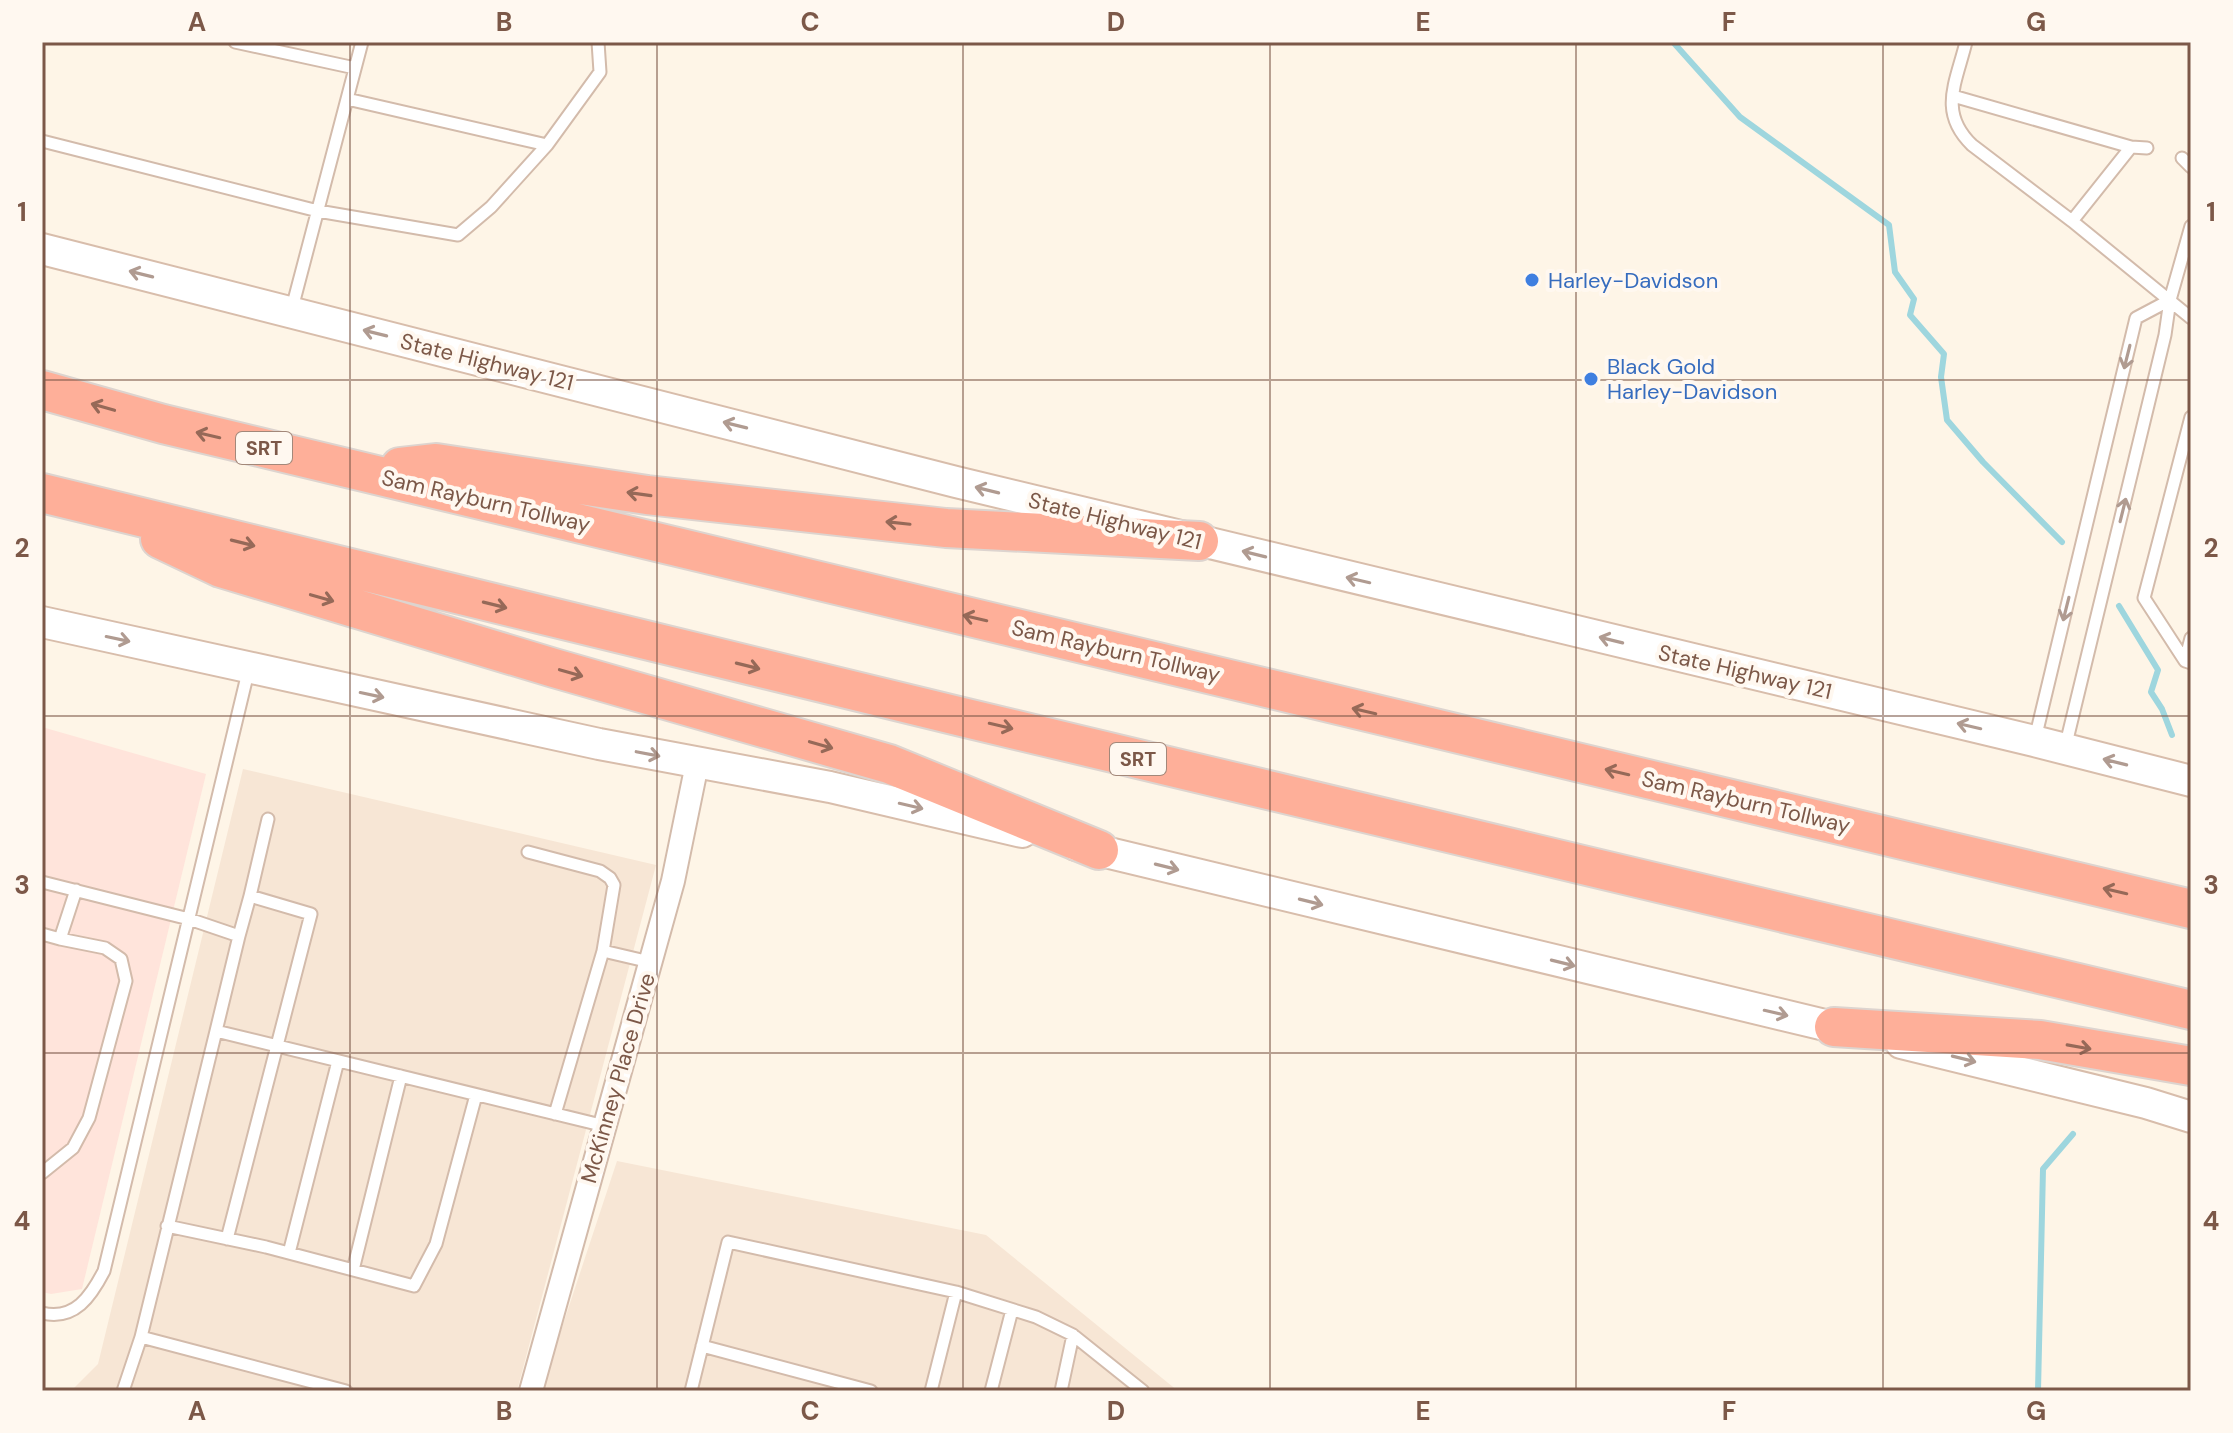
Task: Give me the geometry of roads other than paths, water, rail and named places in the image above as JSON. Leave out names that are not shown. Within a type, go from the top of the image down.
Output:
[{"type":"highway","name":"Sam Rayburn Tollway","points":[[42,390],[163,424],[2191,909]]},
{"type":"highway","points":[[366,472],[436,463],[647,495],[885,522],[1199,541]]},
{"type":"highway","name":"SRT","points":[[42,493],[916,706],[2191,1010]]},
{"type":"highway","points":[[85,504],[221,568],[889,764],[1099,850]]},
{"type":"highway","points":[[1834,1027],[2040,1040],[2191,1066]]},
{"type":"main road","name":"State Highway 121","points":[[42,249],[956,482],[2191,781]]},
{"type":"main road","points":[[42,622],[697,764],[830,787],[1834,1027],[2146,1103],[2191,1117]]},
{"type":"street","name":"McKinney Place Drive","points":[[531,1391],[673,881],[697,764]]},
{"type":"lane","points":[[235,42],[355,68]]},
{"type":"lane","points":[[291,312],[362,42]]},
{"type":"lane","points":[[42,141],[318,211],[458,235],[491,207],[547,145],[600,72],[598,42]]},
{"type":"lane","points":[[1966,42],[1953,96],[1953,118],[1960,133],[2191,318]]},
{"type":"lane","points":[[1953,96],[2131,147],[2147,148]]},
{"type":"lane","points":[[347,99],[547,145]]},
{"type":"lane","points":[[2072,221],[2131,147]]},
{"type":"lane","points":[[2065,749],[2165,335],[2170,300],[2191,226]]},
{"type":"lane","points":[[2034,741],[2136,318],[2170,300]]},
{"type":"lane","points":[[2188,662],[2144,598],[2191,417]]},
{"type":"lane","points":[[2188,662],[2191,638]]},
{"type":"lane","points":[[42,1313],[63,1313],[76,1308],[92,1294],[104,1271],[249,668]]},
{"type":"lane","points":[[123,1391],[141,1337],[268,819]]},
{"type":"lane","points":[[528,852],[600,871],[614,885],[603,951],[555,1114]]},
{"type":"lane","points":[[42,882],[189,919],[239,936]]},
{"type":"lane","points":[[60,939],[76,890]]},
{"type":"lane","points":[[227,1239],[311,914],[250,896]]},
{"type":"lane","points":[[42,934],[105,948],[121,959],[126,981],[89,1118],[73,1148],[42,1173]]},
{"type":"lane","points":[[603,951],[650,962]]},
{"type":"lane","points":[[216,1031],[605,1126]]},
{"type":"lane","points":[[289,1253],[338,1061]]},
{"type":"lane","points":[[353,1270],[401,1076]]},
{"type":"lane","points":[[167,1226],[289,1253],[414,1286],[436,1244],[476,1095]]},
{"type":"lane","points":[[691,1391],[728,1242],[956,1292],[1036,1317],[1073,1335],[1128,1386],[1143,1391]]},
{"type":"lane","points":[[931,1391],[956,1292]]},
{"type":"lane","points":[[991,1391],[1012,1310]]},
{"type":"lane","points":[[1061,1391],[1073,1335]]},
{"type":"lane","points":[[141,1337],[346,1391]]},
{"type":"lane","points":[[702,1346],[871,1391]]},
{"type":"waterway","points":[[1673,42],[1740,117],[1889,225],[1895,272],[1914,299],[1910,315],[1944,354],[1941,377],[1947,420],[1983,462],[2062,542]]},
{"type":"waterway","points":[[2119,606],[2158,670],[2151,692],[2162,709],[2172,735]]},
{"type":"waterway","points":[[2038,1391],[2043,1169],[2073,1134]]},
{"type":"place","name":"Harley-Davidson","points":[[1532,280]]},
{"type":"place","name":"Black Gold Harley-Davidson","points":[[1591,379]]}]
